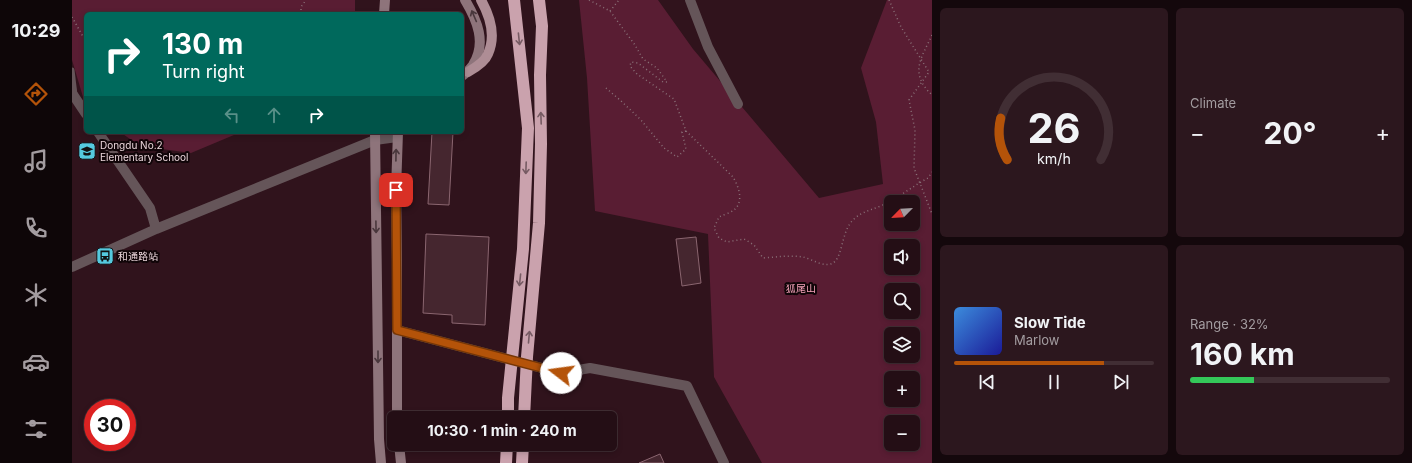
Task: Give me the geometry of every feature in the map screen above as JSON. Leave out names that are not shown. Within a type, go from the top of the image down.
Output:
[{"type":"highway","points":[[508,411],[523,241],[528,128],[514,0]]},
{"type":"highway","points":[[531,0],[540,75]]},
{"type":"highway","points":[[524,411],[527,357],[537,241],[542,144],[540,75],[542,26],[539,0]]},
{"type":"highway","points":[[506,463],[507,451]]},
{"type":"highway","points":[[522,463],[523,451]]},
{"type":"main road","points":[[384,12],[385,0]]},
{"type":"main road","points":[[465,0],[474,14],[480,34],[480,50],[476,60],[465,74]]},
{"type":"main road","points":[[465,74],[477,66],[488,54],[493,35],[487,11],[481,0]]},
{"type":"main road","points":[[397,135],[397,411]]},
{"type":"main road","points":[[375,136],[379,439],[381,463]]},
{"type":"main road","points":[[400,451],[401,463]]},
{"type":"street","points":[[690,0],[708,47],[738,104]]},
{"type":"street","points":[[74,96],[84,111]]},
{"type":"street","points":[[99,134],[150,208],[156,229]]},
{"type":"street","points":[[72,267],[156,229],[375,136],[397,135]]},
{"type":"street","points":[[397,330],[561,373],[590,368],[687,386],[724,463]]},
{"type":"lane","points":[[72,70],[74,96]]},
{"type":"path","points":[[301,12],[301,7],[306,0]]},
{"type":"path","points":[[590,0],[610,11],[635,45],[643,59],[657,68],[668,82],[663,82],[638,63],[631,62],[630,66],[637,74],[674,99],[686,131],[733,178],[738,186],[740,199],[734,210],[719,217],[714,228],[719,238],[727,242],[744,239],[754,245],[764,258],[785,256],[803,257],[824,264],[832,264],[838,258],[844,232],[852,220],[868,210],[883,205],[928,178],[932,172]]},
{"type":"path","points":[[610,11],[619,0]]},
{"type":"path","points":[[890,0],[902,27],[929,72],[909,100],[915,130],[914,168],[932,214]]},
{"type":"path","points":[[72,17],[84,38]]},
{"type":"path","points":[[932,35],[919,64],[919,76],[924,88],[932,95]]},
{"type":"path","points":[[606,88],[641,120],[664,148],[677,157],[686,149],[682,132],[686,131]]},
{"type":"green space","points":[[72,0],[355,0],[355,12],[84,12],[84,100],[72,60]]},
{"type":"green space","name":"狐尾山","points":[[579,0],[658,0],[693,49],[819,198],[883,184],[876,122],[861,68],[887,0],[932,0],[932,463],[762,463],[714,377],[708,234],[595,211],[587,78]]},
{"type":"green space","points":[[123,134],[236,134],[191,153],[140,146]]},
{"type":"building","points":[[432,134],[453,134],[449,205],[428,204]]},
{"type":"building","points":[[426,234],[489,237],[485,325],[452,323],[452,315],[423,313]]},
{"type":"building","points":[[696,237],[701,283],[682,286],[676,239]]},
{"type":"building","points":[[660,454],[664,463],[639,463]]},
{"type":"place","name":"Dongdu No.2 Elementary School","points":[[87,151]]},
{"type":"place","name":"和通路站","points":[[105,256]]},
{"type":"route","points":[[396,190],[397,330],[561,373]]}]
